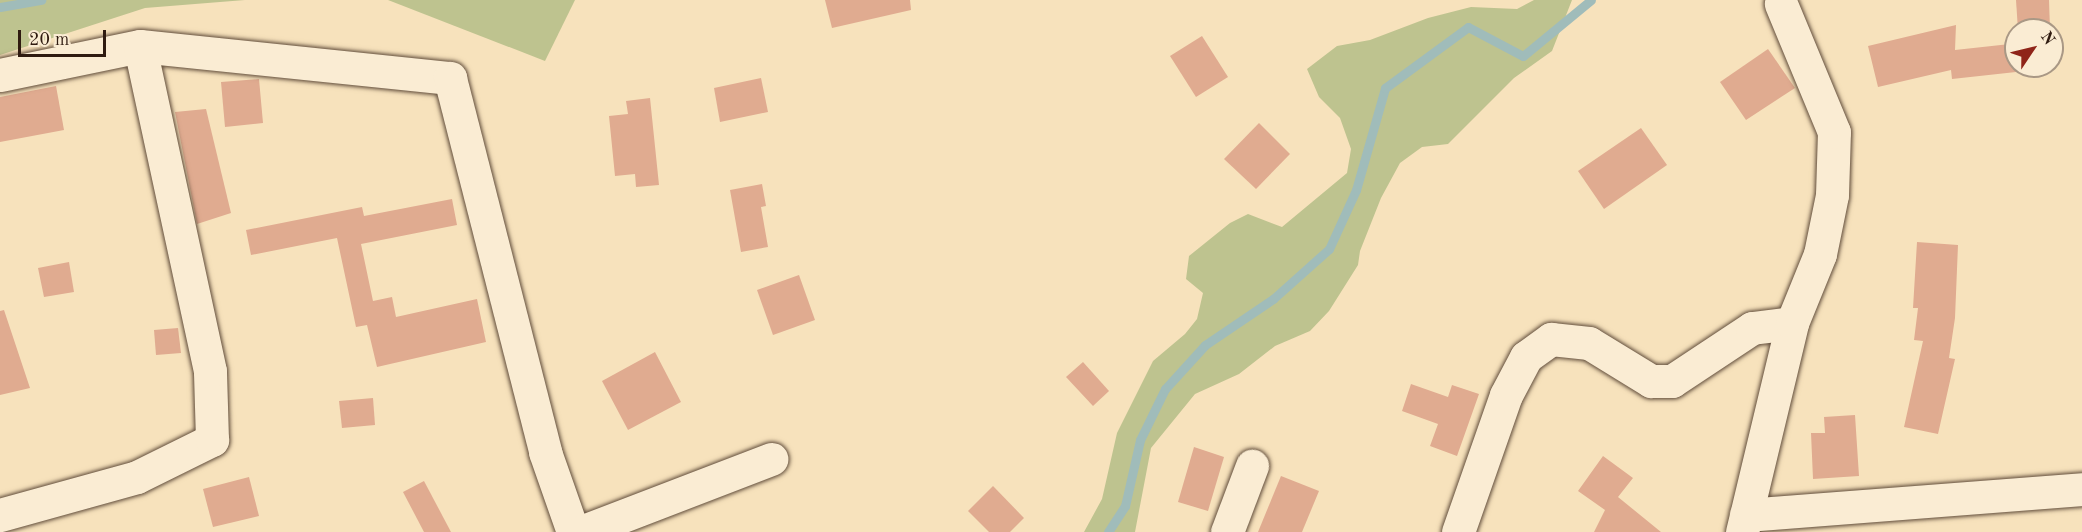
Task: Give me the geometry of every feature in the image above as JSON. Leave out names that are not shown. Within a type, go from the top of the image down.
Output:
[{"type":"street","points":[[1782,1],[1834,132],[1832,195],[1820,254],[1791,323],[1744,523],[2082,489]]},
{"type":"street","points":[[0,515],[137,477],[212,440],[210,371],[140,46]]},
{"type":"street","points":[[0,75],[140,46],[450,78],[545,452],[573,532]]},
{"type":"street","points":[[1458,532],[1506,395],[1526,357],[1551,339],[1588,343],[1651,381],[1672,381],[1752,328],[1791,323]]},
{"type":"street","points":[[581,532],[771,459]]},
{"type":"street","points":[[1227,532],[1252,466]]},
{"type":"green space","points":[[0,0],[245,0],[145,8],[0,55]]},
{"type":"green space","points":[[388,0],[575,0],[545,61]]},
{"type":"green space","points":[[1534,0],[1572,0],[1552,51],[1514,78],[1448,144],[1422,147],[1400,163],[1381,198],[1360,251],[1358,265],[1329,311],[1310,331],[1275,346],[1239,374],[1195,394],[1151,448],[1135,532],[1084,532],[1102,499],[1117,433],[1153,361],[1185,334],[1197,319],[1203,293],[1186,279],[1189,256],[1230,223],[1248,214],[1282,227],[1347,173],[1351,149],[1340,118],[1319,97],[1307,69],[1337,46],[1370,40],[1428,18],[1471,7],[1517,9]]},
{"type":"building","points":[[825,0],[910,0],[911,10],[832,28]]},
{"type":"building","points":[[2016,0],[2049,0],[2050,18],[2017,18]]},
{"type":"building","points":[[1956,25],[1955,50],[2004,45],[2004,73],[1952,79],[1951,70],[1878,87],[1868,46]]},
{"type":"building","points":[[1202,36],[1228,77],[1196,97],[1170,56]]},
{"type":"building","points":[[1768,49],[1795,88],[1746,120],[1720,82]]},
{"type":"building","points":[[761,78],[768,112],[720,122],[714,88]]},
{"type":"building","points":[[259,79],[263,123],[225,127],[221,82]]},
{"type":"building","points":[[56,86],[64,130],[0,142],[0,97]]},
{"type":"building","points":[[650,98],[659,185],[636,187],[635,174],[615,176],[609,116],[628,114],[626,101]]},
{"type":"building","points":[[206,109],[231,213],[197,224],[175,112]]},
{"type":"building","points":[[1259,123],[1290,154],[1256,189],[1224,159]]},
{"type":"building","points":[[1641,128],[1667,165],[1604,209],[1578,171]]},
{"type":"building","points":[[762,184],[766,206],[761,207],[768,247],[741,252],[730,190]]},
{"type":"building","points":[[452,199],[457,225],[361,244],[373,301],[392,297],[396,317],[477,299],[486,342],[377,367],[367,325],[356,327],[337,238],[251,255],[246,230],[362,207],[364,216]]},
{"type":"building","points":[[1917,242],[1958,245],[1955,318],[1949,358],[1955,359],[1938,434],[1904,427],[1923,341],[1914,340],[1918,308],[1913,308]]},
{"type":"building","points":[[69,262],[74,292],[44,297],[38,268]]},
{"type":"building","points":[[799,275],[815,320],[773,335],[757,290]]},
{"type":"building","points":[[4,310],[30,388],[0,395],[0,311]]},
{"type":"building","points":[[178,328],[181,353],[156,355],[154,330]]},
{"type":"building","points":[[655,352],[681,402],[628,430],[602,381]]},
{"type":"building","points":[[1083,362],[1109,391],[1093,406],[1066,377]]},
{"type":"building","points":[[1411,384],[1448,397],[1452,385],[1479,394],[1457,456],[1430,446],[1438,424],[1402,411]]},
{"type":"building","points":[[373,398],[375,425],[342,428],[339,401]]},
{"type":"building","points":[[1855,415],[1859,476],[1813,479],[1811,433],[1825,433],[1824,417]]},
{"type":"building","points":[[1194,447],[1224,457],[1208,511],[1178,502]]},
{"type":"building","points":[[1603,456],[1633,478],[1618,497],[1661,532],[1594,532],[1605,510],[1578,491]]},
{"type":"building","points":[[1281,476],[1319,491],[1302,532],[1258,532]]},
{"type":"building","points":[[249,477],[259,516],[213,527],[203,489]]},
{"type":"building","points":[[424,481],[451,532],[424,532],[403,492]]},
{"type":"building","points":[[993,486],[1024,518],[1010,532],[989,532],[968,511]]},
{"type":"waterway","points":[[0,7],[41,0]]},
{"type":"waterway","points":[[1108,532],[1125,506],[1140,440],[1165,389],[1205,345],[1273,299],[1329,249],[1356,190],[1385,88],[1468,27],[1523,56],[1591,0]]}]
